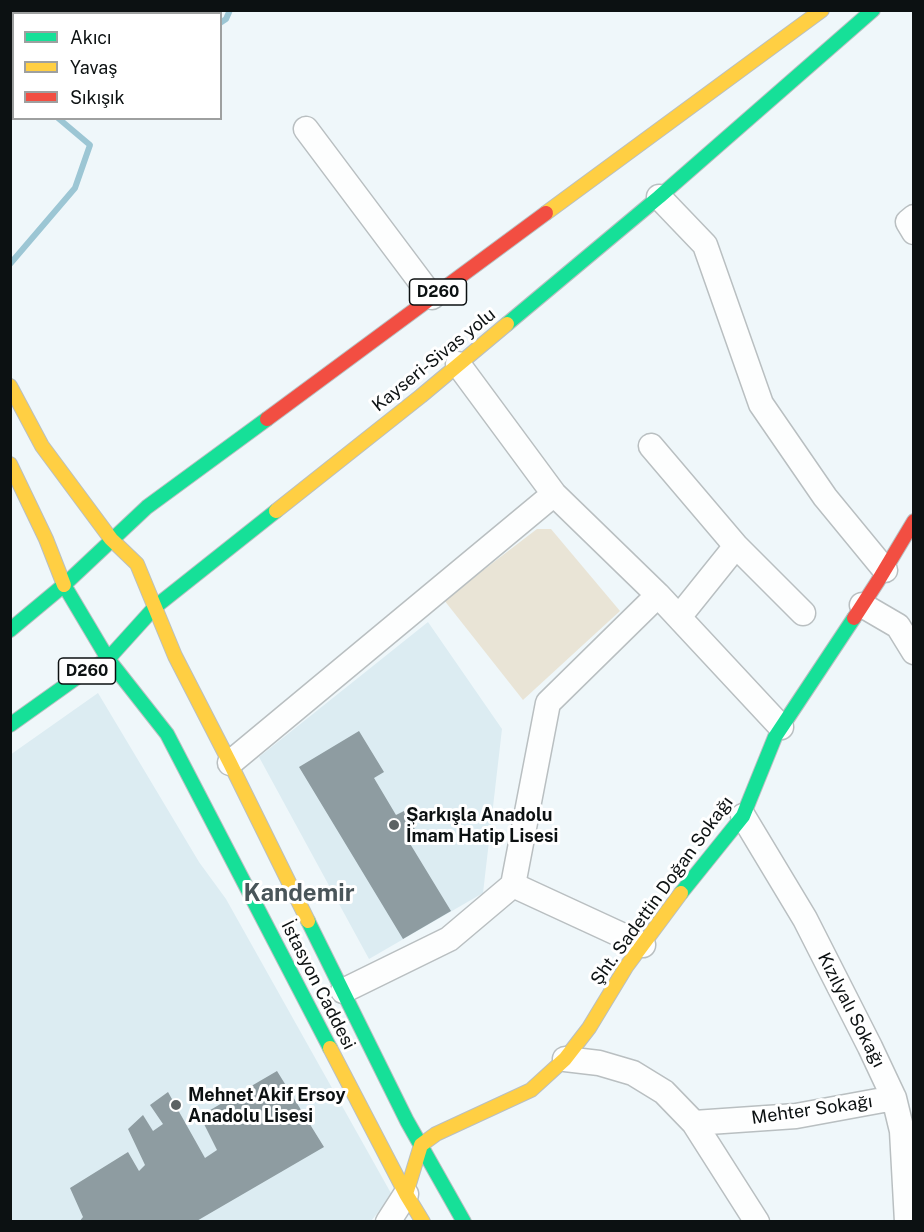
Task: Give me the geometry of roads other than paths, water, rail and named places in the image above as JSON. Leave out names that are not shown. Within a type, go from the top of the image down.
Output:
[{"type":"main road","name":"D260","points":[[10,630],[64,585],[147,507],[822,10]]},
{"type":"main road","name":"Kayseri-Sivas yolu","points":[[10,725],[76,678],[108,659],[155,607],[458,364],[659,197],[873,10]]},
{"type":"main road","name":"İstasyon Caddesi","points":[[10,386],[42,446],[111,539],[138,564],[175,656],[230,762],[407,1121],[464,1221]]},
{"type":"main road","name":"İstasyon Caddesi","points":[[10,464],[46,539],[64,585],[108,659],[167,734],[406,1194],[423,1221]]},
{"type":"main road","name":"Şht. Sadettin Doğan Sokağı","points":[[421,1145],[436,1134],[531,1090],[565,1059],[589,1028],[626,967],[691,879],[743,816],[775,737],[885,570],[914,521]]},
{"type":"main road","points":[[406,1194],[421,1145]]},
{"type":"street","points":[[306,129],[432,297]]},
{"type":"street","points":[[659,197],[705,245],[761,404],[825,497],[885,570]]},
{"type":"street","points":[[914,217],[908,222],[914,232]]},
{"type":"street","points":[[458,364],[554,494],[658,595],[781,727]]},
{"type":"street","points":[[651,446],[736,546],[803,613]]},
{"type":"street","points":[[230,762],[554,494]]},
{"type":"street","points":[[679,617],[736,546]]},
{"type":"street","points":[[343,991],[449,939],[513,885],[548,703],[658,595]]},
{"type":"street","points":[[862,605],[898,626],[914,652]]},
{"type":"street","name":"Kızılyalı Sokağı","points":[[743,816],[805,919],[908,1128],[907,1221]]},
{"type":"street","points":[[513,885],[644,945]]},
{"type":"street","points":[[565,1059],[599,1063],[633,1073],[664,1092],[694,1123],[757,1221]]},
{"type":"street","name":"Mehter Sokağı","points":[[694,1123],[796,1116],[894,1098]]},
{"type":"street","points":[[388,1221],[406,1194]]},
{"type":"waterway","points":[[222,22],[230,10]]},
{"type":"waterway","points":[[10,264],[75,188],[90,145],[60,120]]},
{"type":"place","name":"Şarkışla Anadolu İmam Hatip Lisesi","points":[[394,825]]},
{"type":"place","name":"Mehnet Akif Ersoy Anadolu Lisesi","points":[[176,1105]]},
{"type":"district","name":"Kandemir","points":[[299,894]]}]
